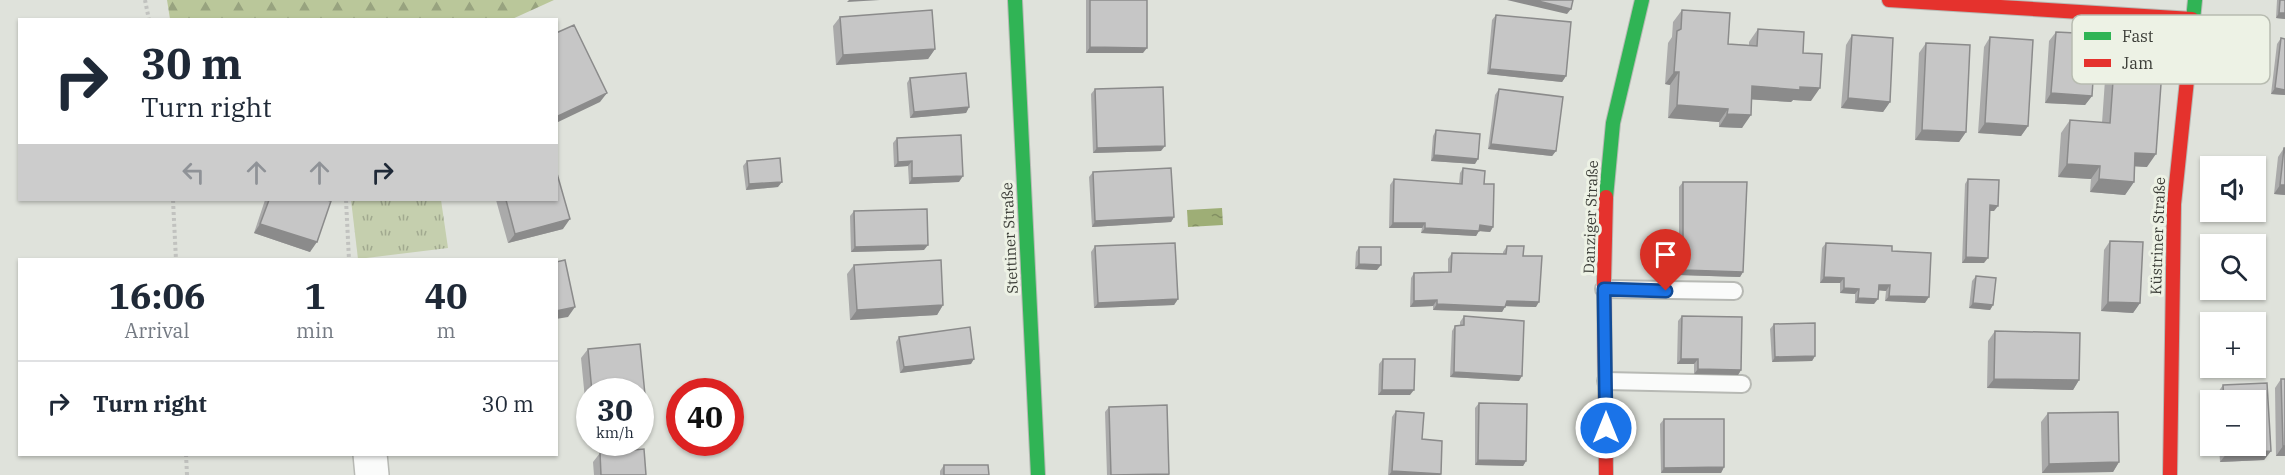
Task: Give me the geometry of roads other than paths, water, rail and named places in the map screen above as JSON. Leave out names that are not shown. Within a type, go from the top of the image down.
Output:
[{"type":"street","name":"Stettiner Straße","points":[[1015,0],[1038,475]]},
{"type":"street","name":"Danziger Straße","points":[[1606,475],[1604,289],[1608,163],[1620,80],[1642,0]]},
{"type":"street","points":[[1889,0],[2123,15]]},
{"type":"street","name":"Küstriner Straße","points":[[2193,15],[2195,0]]},
{"type":"street","name":"Küstriner Straße","points":[[2170,475],[2174,204],[2186,84]]},
{"type":"street","points":[[370,456],[372,475]]},
{"type":"lane","points":[[1604,289],[1734,291]]},
{"type":"lane","points":[[1606,381],[1742,384]]},
{"type":"water","points":[[1222,208],[1223,225],[1188,227],[1187,210]]}]
